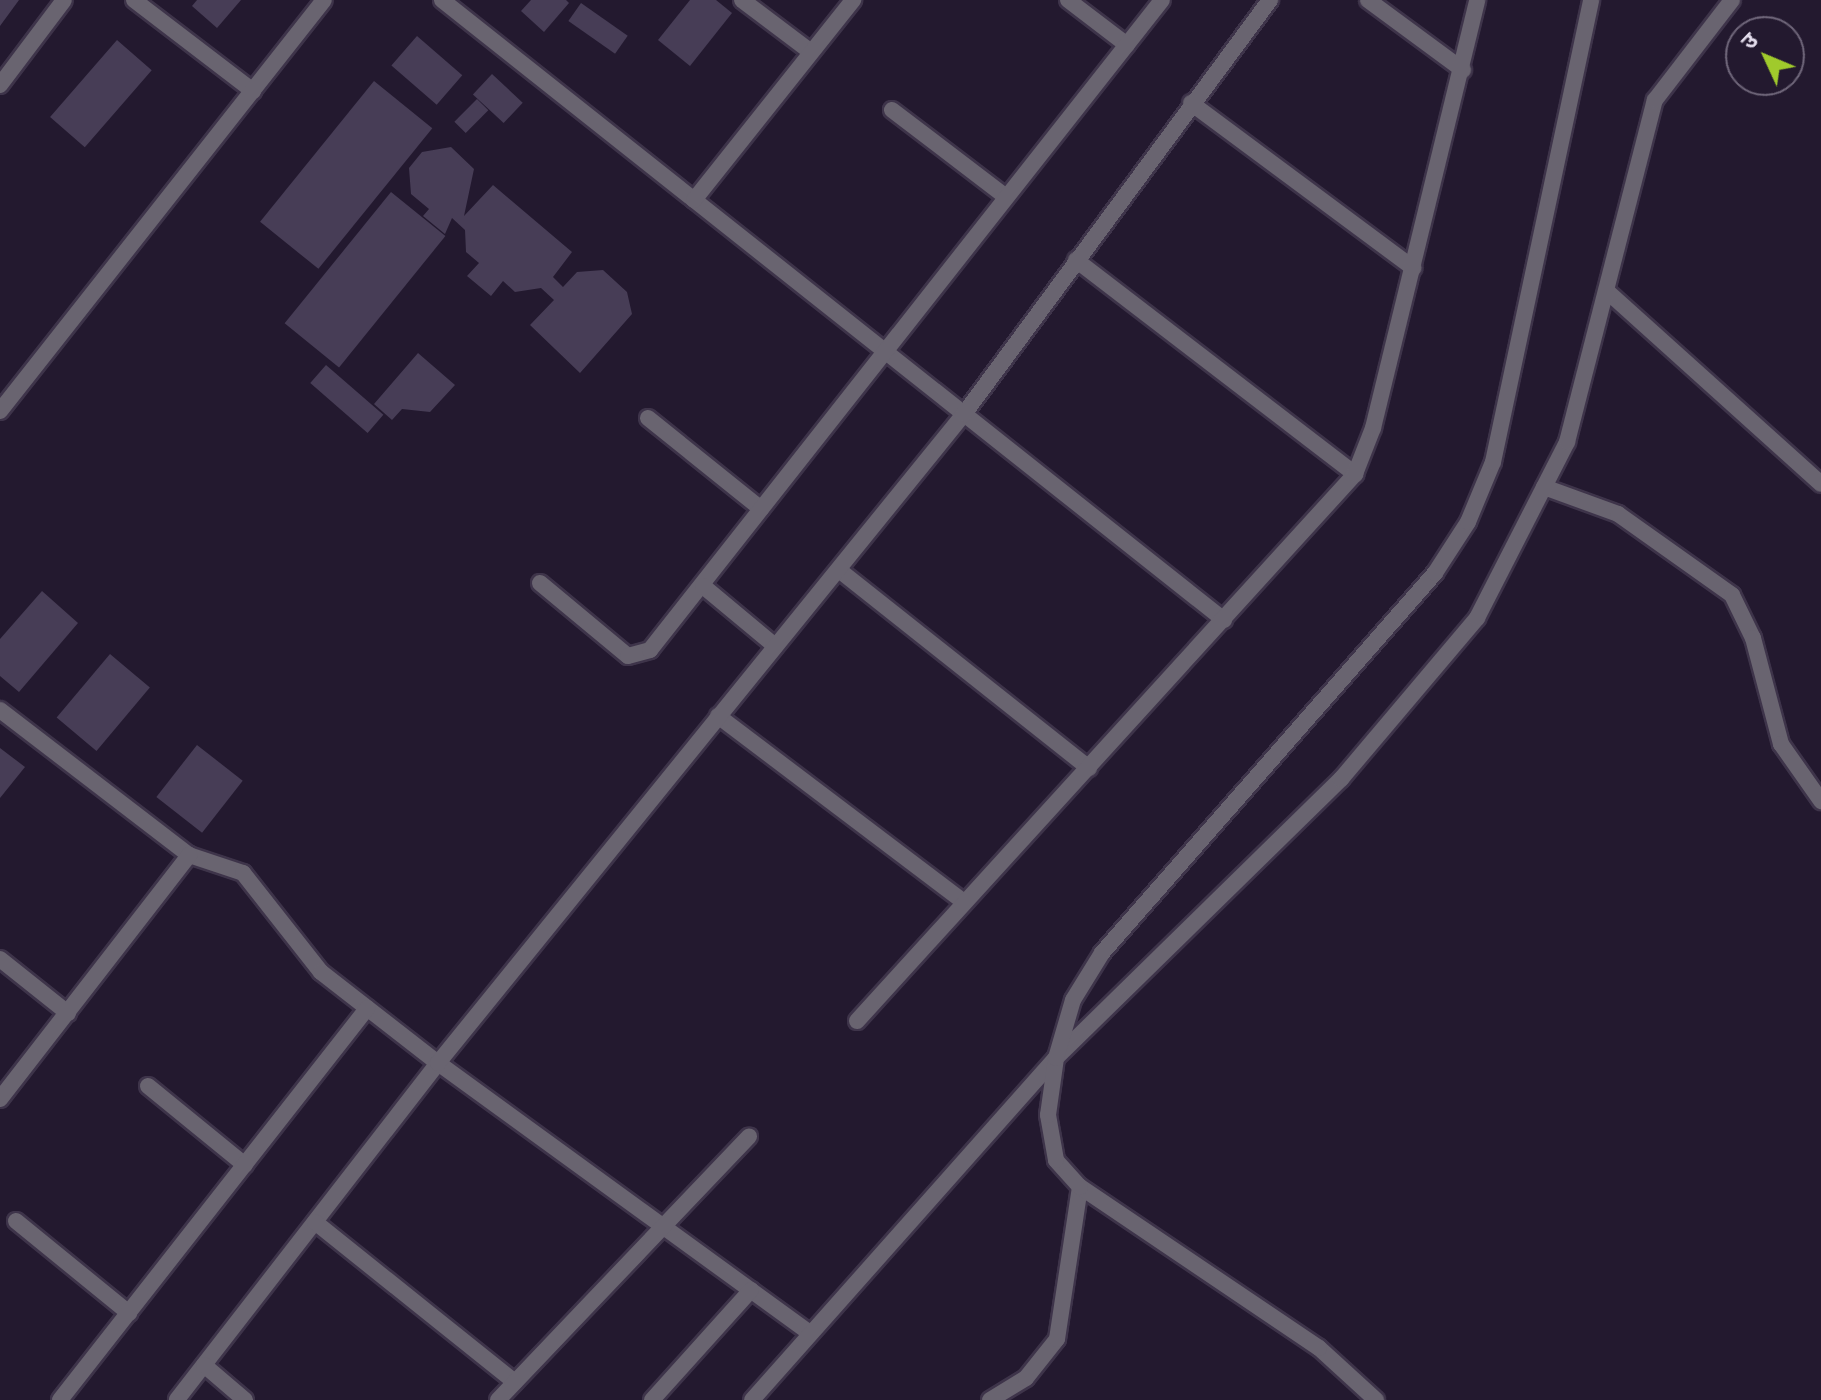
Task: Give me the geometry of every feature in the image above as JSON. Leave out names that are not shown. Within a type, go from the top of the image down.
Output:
[{"type":"street","points":[[0,85],[64,0]]},
{"type":"street","points":[[134,0],[253,91]]},
{"type":"street","points":[[0,411],[324,0]]},
{"type":"street","points":[[442,0],[1224,620]]},
{"type":"street","points":[[742,0],[811,52]]},
{"type":"street","points":[[694,200],[853,0]]},
{"type":"street","points":[[1068,0],[1127,45]]},
{"type":"street","points":[[540,583],[628,656],[650,650],[1162,0]]},
{"type":"street","points":[[177,1400],[438,1063],[964,414],[1270,0]]},
{"type":"street","points":[[1368,0],[1463,70]]},
{"type":"street","points":[[857,1021],[1355,474],[1413,268],[1463,70],[1477,0]]},
{"type":"street","points":[[1376,1400],[1319,1348],[1080,1187],[1056,1160],[1048,1115],[1056,1058],[1073,1000],[1102,953],[1435,573],[1468,522],[1493,462],[1591,0]]},
{"type":"street","points":[[752,1400],[807,1331],[1056,1058],[1341,779],[1477,618],[1567,442],[1609,293],[1655,100],[1732,0]]},
{"type":"street","points":[[1191,103],[1413,268]]},
{"type":"street","points":[[892,110],[1005,196]]},
{"type":"street","points":[[1076,260],[1355,474]]},
{"type":"street","points":[[1609,293],[1821,484]]},
{"type":"street","points":[[648,418],[761,509]]},
{"type":"street","points":[[1544,487],[1618,514],[1732,595],[1753,638],[1781,744],[1821,801]]},
{"type":"street","points":[[839,570],[1089,768]]},
{"type":"street","points":[[703,586],[775,646]]},
{"type":"street","points":[[0,710],[189,855],[243,873],[300,948],[367,1008],[807,1331]]},
{"type":"street","points":[[718,716],[964,902]]},
{"type":"street","points":[[0,1099],[189,855]]},
{"type":"street","points":[[0,959],[68,1013]]},
{"type":"street","points":[[60,1400],[367,1008]]},
{"type":"street","points":[[148,1086],[245,1165]]},
{"type":"street","points":[[498,1400],[660,1224],[749,1136]]},
{"type":"street","points":[[990,1400],[1026,1378],[1057,1339],[1080,1187]]},
{"type":"street","points":[[16,1221],[129,1313]]},
{"type":"street","points":[[315,1222],[515,1382]]},
{"type":"street","points":[[652,1400],[751,1290]]},
{"type":"street","points":[[204,1365],[245,1400]]},
{"type":"building","points":[[0,0],[19,0],[0,26]]},
{"type":"building","points":[[197,0],[241,0],[217,28],[192,6]]},
{"type":"building","points":[[531,0],[566,0],[569,3],[544,32],[521,11]]},
{"type":"building","points":[[690,0],[716,0],[732,13],[690,66],[658,40]]},
{"type":"building","points":[[581,3],[628,36],[615,54],[568,21]]},
{"type":"building","points":[[417,36],[462,75],[437,105],[391,65]]},
{"type":"building","points":[[117,40],[152,70],[85,147],[50,117]]},
{"type":"building","points":[[492,74],[523,103],[504,123],[473,94]]},
{"type":"building","points":[[374,81],[432,128],[318,269],[260,222]]},
{"type":"building","points":[[477,99],[488,110],[466,133],[454,122]]},
{"type":"building","points":[[451,147],[474,169],[464,216],[493,185],[572,252],[553,277],[563,287],[577,272],[603,270],[627,292],[632,314],[580,373],[530,325],[554,300],[541,288],[515,292],[503,281],[491,296],[467,276],[479,263],[466,252],[465,230],[452,218],[445,234],[423,216],[429,209],[411,194],[409,168],[422,152]]},
{"type":"building","points":[[391,192],[445,236],[339,367],[285,323]]},
{"type":"building","points":[[418,353],[455,385],[430,412],[402,409],[392,420],[374,404]]},
{"type":"building","points":[[326,365],[383,415],[368,433],[310,383]]},
{"type":"building","points":[[42,591],[78,623],[19,692],[0,676],[0,639]]},
{"type":"building","points":[[110,654],[150,687],[96,751],[57,718]]},
{"type":"building","points":[[197,745],[243,781],[202,833],[156,797]]},
{"type":"building","points":[[0,748],[25,767],[0,798]]}]
